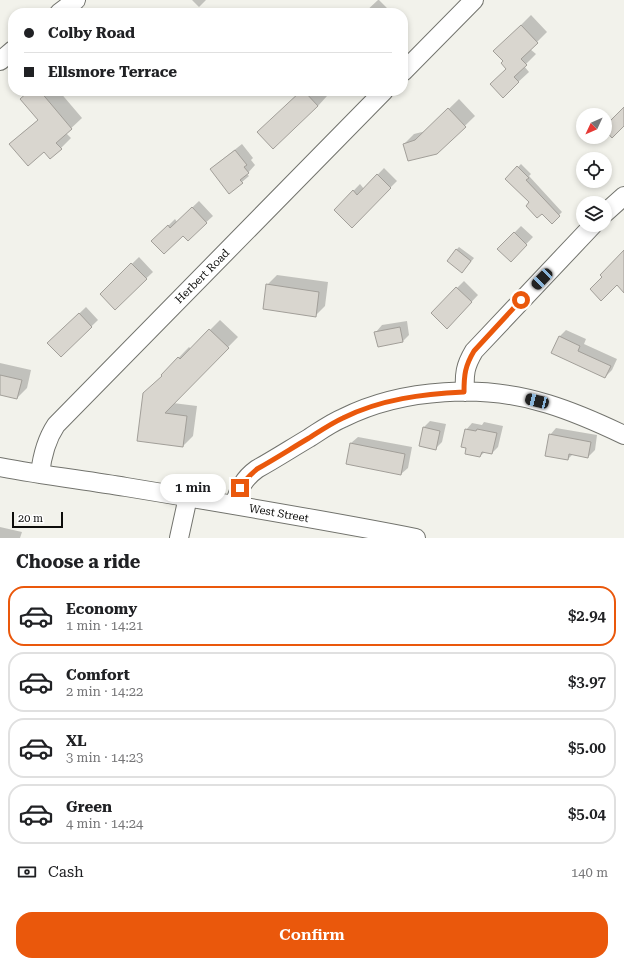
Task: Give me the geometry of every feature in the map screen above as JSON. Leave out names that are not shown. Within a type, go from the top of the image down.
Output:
[{"type":"street","points":[[66,8],[76,0]]},
{"type":"street","points":[[408,67],[474,0]]},
{"type":"street","points":[[0,61],[8,54]]},
{"type":"street","name":"Herbert Road","points":[[40,474],[41,462],[46,442],[56,425],[379,96]]},
{"type":"street","points":[[612,207],[624,196]]},
{"type":"street","points":[[464,392],[464,378],[466,369],[474,351],[586,232]]},
{"type":"street","points":[[234,505],[240,488],[250,474],[343,418],[381,403],[400,399],[432,394],[464,392],[488,393],[527,398],[590,419],[624,435]]},
{"type":"street","name":"West Street","points":[[0,466],[40,474],[188,497],[416,538]]},
{"type":"street","points":[[179,538],[188,497]]},
{"type":"building","points":[[521,25],[538,43],[521,59],[527,65],[514,77],[519,82],[503,98],[490,84],[506,69],[501,63],[503,61],[493,51]]},
{"type":"building","points":[[23,96],[44,96],[72,129],[56,143],[62,149],[50,159],[44,152],[28,166],[9,144],[38,120],[20,99]]},
{"type":"building","points":[[296,96],[309,96],[318,106],[273,149],[257,132]]},
{"type":"building","points":[[624,107],[624,126],[612,138],[612,119]]},
{"type":"building","points":[[448,108],[466,127],[437,154],[408,161],[403,144],[415,140]]},
{"type":"building","points":[[235,150],[247,165],[244,167],[249,173],[240,180],[243,183],[229,194],[210,169]]},
{"type":"building","points":[[517,166],[529,178],[526,180],[560,216],[552,224],[542,214],[537,218],[526,206],[529,202],[505,179]]},
{"type":"building","points":[[377,174],[391,188],[352,228],[334,210],[353,190],[357,195]]},
{"type":"building","points":[[192,207],[207,223],[188,241],[183,236],[164,254],[151,241],[168,225],[170,228]]},
{"type":"building","points":[[514,232],[527,245],[511,262],[497,249]]},
{"type":"building","points":[[456,249],[471,261],[462,273],[447,261]]},
{"type":"building","points":[[624,250],[624,293],[617,285],[601,301],[590,289],[602,277],[600,275]]},
{"type":"building","points":[[131,263],[147,279],[115,310],[100,294]]},
{"type":"building","points":[[266,284],[319,292],[316,317],[263,309]]},
{"type":"building","points":[[456,287],[472,302],[447,329],[431,313]]},
{"type":"building","points":[[79,313],[92,327],[61,357],[47,343]]},
{"type":"building","points":[[400,327],[403,342],[378,347],[374,332]]},
{"type":"building","points":[[209,329],[229,348],[165,413],[187,416],[183,447],[137,441],[143,393],[162,376],[161,375],[178,357],[180,359]]},
{"type":"building","points":[[559,336],[580,346],[578,351],[611,366],[605,378],[551,353]]},
{"type":"building","points":[[0,375],[22,380],[17,399],[0,395]]},
{"type":"building","points":[[423,427],[440,431],[436,450],[419,446]]},
{"type":"building","points":[[465,429],[476,431],[477,429],[497,433],[492,454],[482,452],[480,457],[465,454],[466,448],[461,447]]},
{"type":"building","points":[[549,434],[591,442],[588,458],[569,454],[568,460],[545,456]]},
{"type":"building","points":[[350,443],[405,454],[401,475],[346,464]]},
{"type":"route","points":[[240,488],[250,474],[257,469],[343,418],[381,403],[416,396],[464,392],[464,378],[466,369],[474,351],[521,300]]}]
